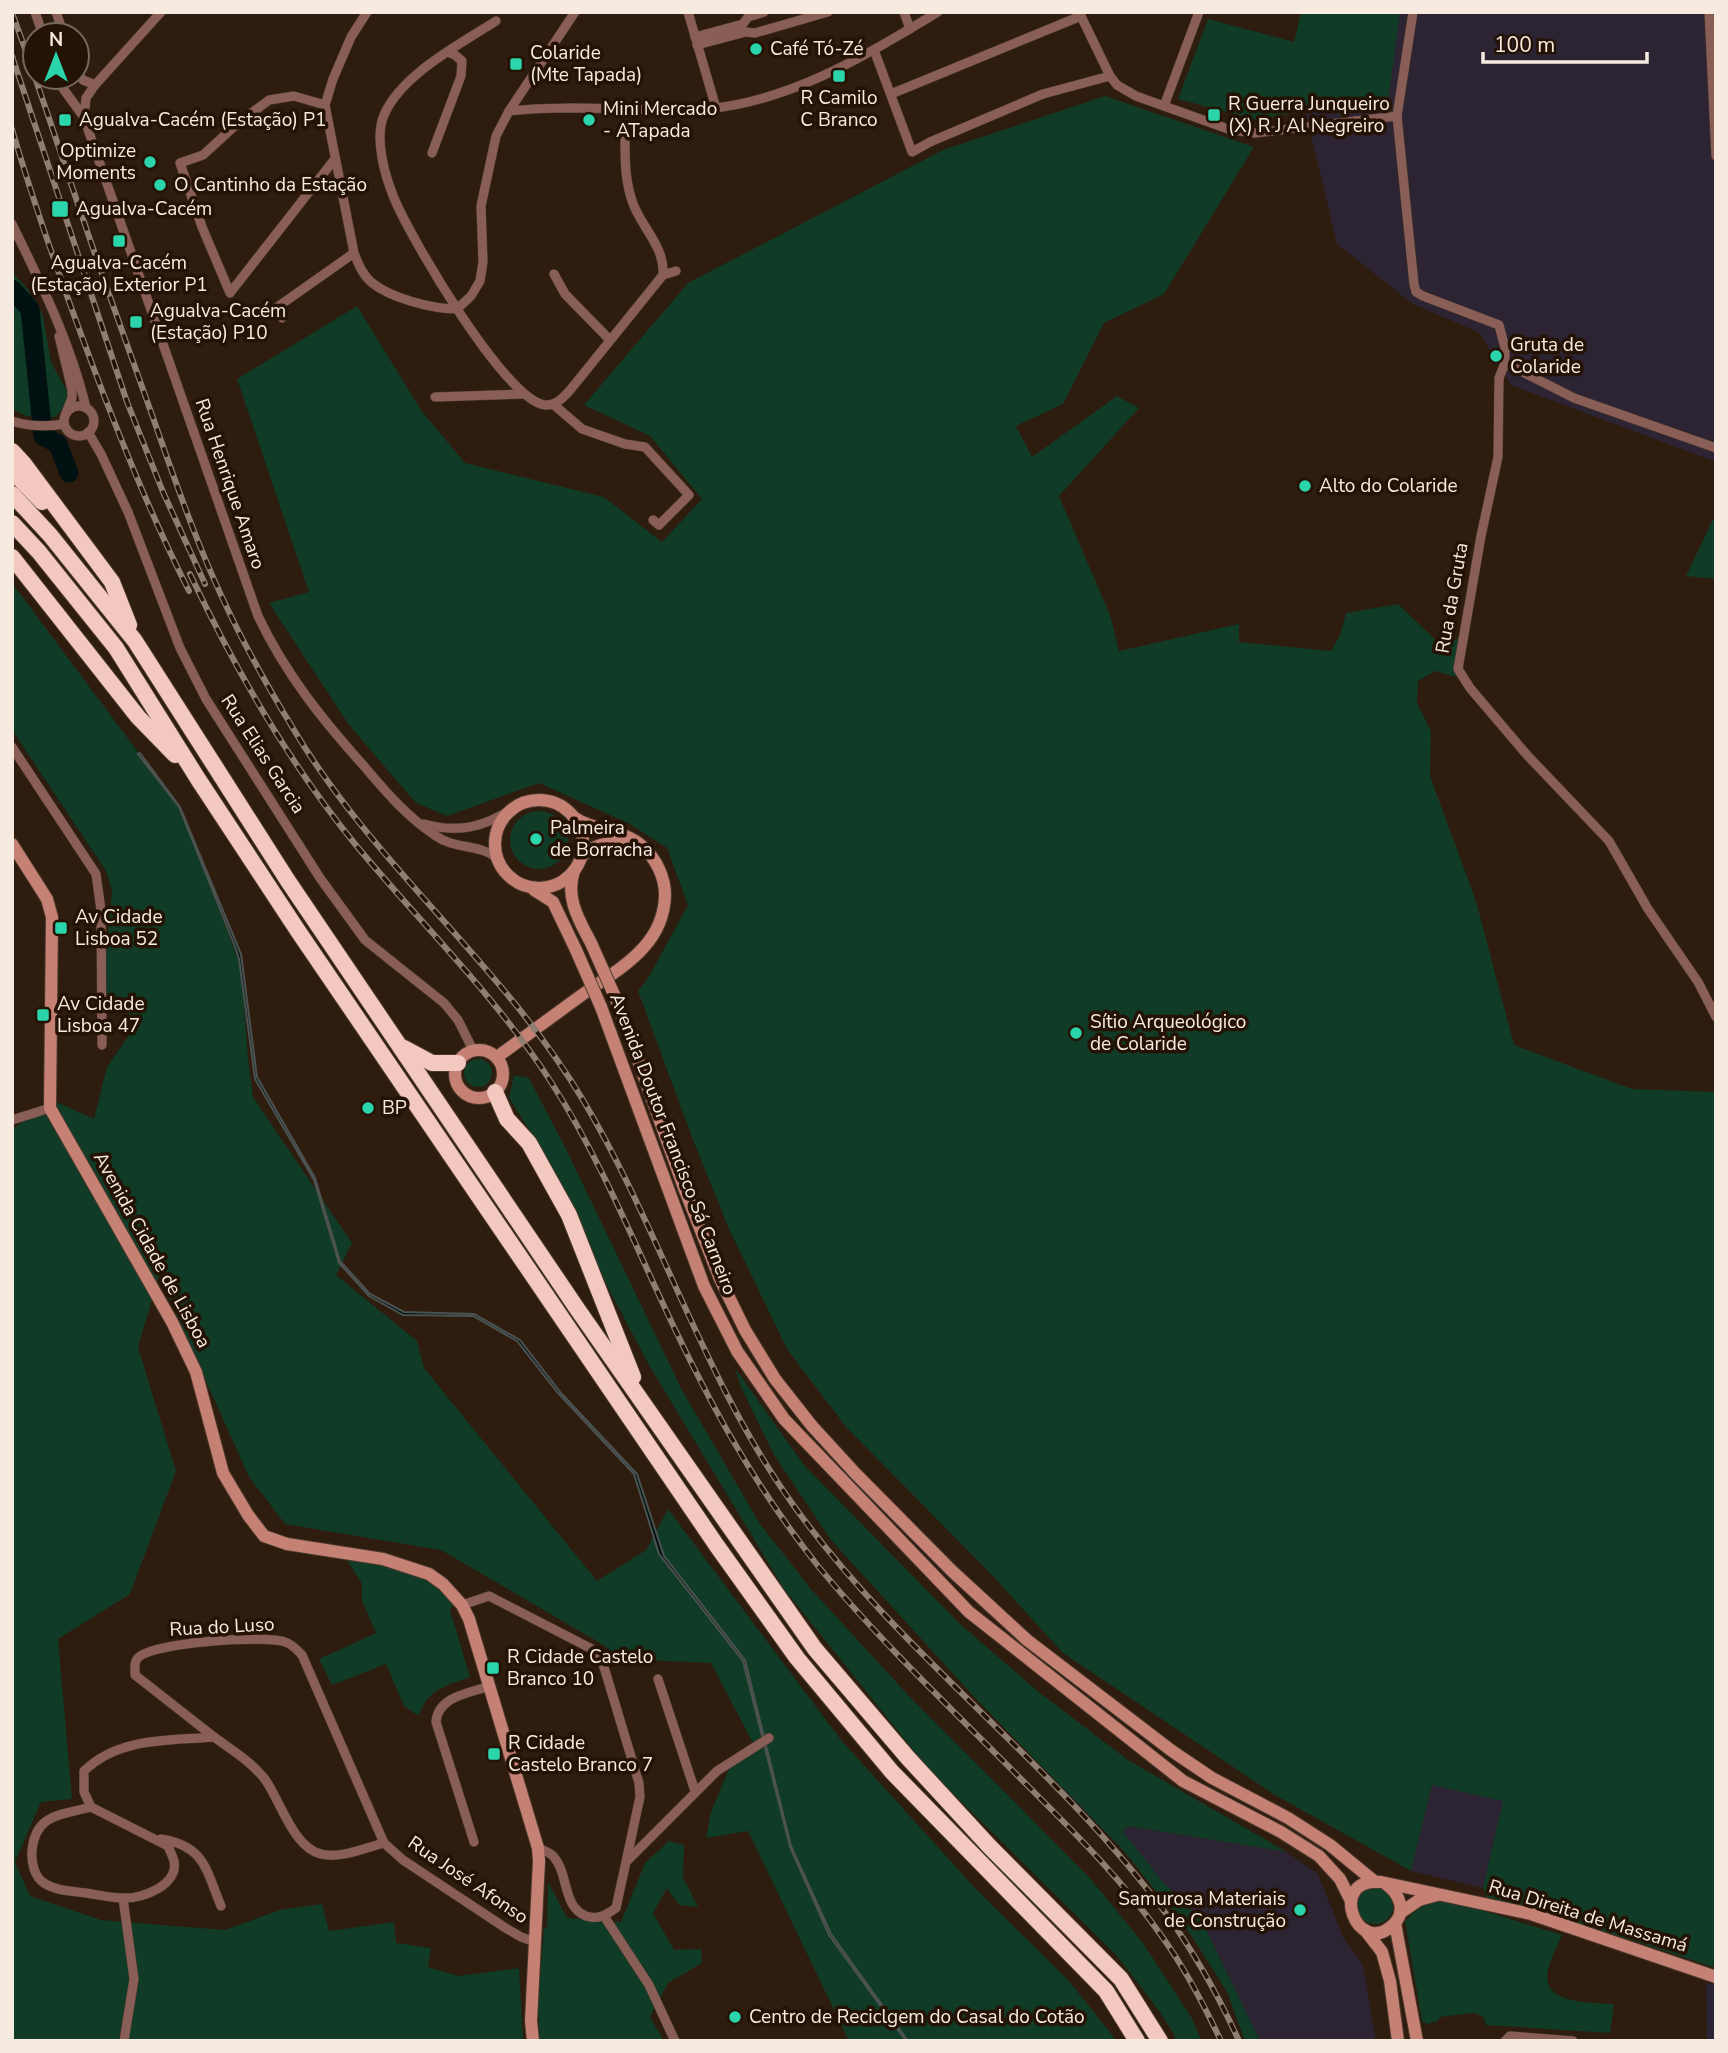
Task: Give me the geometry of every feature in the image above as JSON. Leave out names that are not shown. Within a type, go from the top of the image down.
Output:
[{"type":"highway","points":[[12,452],[24,464],[111,582],[135,641]]},
{"type":"highway","points":[[12,471],[83,544]]},
{"type":"highway","points":[[12,494],[50,535],[135,641],[288,881],[642,1402],[815,1650],[908,1758],[990,1847],[1121,1979],[1160,2041]]},
{"type":"highway","points":[[12,523],[39,552],[116,648],[298,931],[709,1535],[797,1658],[892,1772],[1105,1991],[1137,2041]]},
{"type":"highway","points":[[12,557],[138,717],[198,779]]},
{"type":"highway","points":[[401,1047],[432,1063],[458,1063]]},
{"type":"highway","points":[[495,1092],[507,1119],[529,1143],[569,1215],[642,1402]]},
{"type":"main road","points":[[497,1057],[616,973],[640,952],[657,930],[664,904],[663,877],[650,854],[633,840],[583,824],[556,803],[544,800],[532,800],[510,810],[499,823],[496,831],[496,857],[509,877],[531,888],[555,886],[574,871],[582,856],[599,843],[633,840]]},
{"type":"main road","points":[[575,818],[583,836],[582,856]]},
{"type":"main road","points":[[12,844],[47,899],[52,917],[50,1108]]},
{"type":"main road","name":"Avenida Doutor Francisco Sá Carneiro","points":[[574,871],[570,889],[572,902],[616,999],[684,1188],[720,1279],[745,1330],[775,1380],[812,1426],[952,1571],[1027,1640],[1172,1751],[1212,1778],[1288,1818],[1381,1883]]},
{"type":"main road","name":"Avenida Doutor Francisco Sá Carneiro","points":[[531,888],[553,902],[601,1007],[704,1286],[737,1350],[784,1419],[969,1612],[1183,1781],[1281,1832],[1319,1856],[1340,1879],[1351,1901]]},
{"type":"main road","points":[[473,1050],[486,1050],[497,1057],[503,1071],[503,1079],[495,1092],[480,1098],[465,1093],[456,1079],[461,1058],[473,1050]]},
{"type":"main road","name":"Avenida Cidade de Lisboa","points":[[50,1108],[172,1322],[197,1372],[223,1473],[264,1536],[287,1544],[383,1559],[429,1574],[443,1584],[462,1605]]},
{"type":"main road","points":[[462,1605],[490,1686],[539,1854],[531,2021],[533,2041]]},
{"type":"main road","points":[[1398,2041],[1390,1981],[1382,1952],[1352,1918],[1351,1901],[1360,1887],[1381,1883],[1398,1896],[1398,1918],[1417,2041]]},
{"type":"main road","name":"Rua Direita de Massamá","points":[[1381,1883],[1531,1914],[1716,1977]]},
{"type":"main road","name":"Rua Direita de Massamá","points":[[1398,1918],[1419,1900],[1433,1895],[1448,1895]]},
{"type":"main road","points":[[1364,1930],[1381,1932],[1398,1918]]},
{"type":"street","points":[[85,118],[86,98],[95,85],[161,12]]},
{"type":"street","points":[[367,12],[357,24],[346,47],[325,105],[354,253],[360,269],[371,282],[392,294],[439,309],[457,309],[471,296],[480,281],[484,262],[481,206],[496,136],[509,111],[575,12]]},
{"type":"street","points":[[688,12],[716,108]]},
{"type":"street","points":[[696,41],[743,24],[748,17],[764,12]]},
{"type":"street","points":[[696,41],[746,32],[755,33],[828,12]]},
{"type":"street","points":[[904,12],[910,29]]},
{"type":"street","points":[[509,111],[570,108],[671,110],[748,103],[802,86],[874,50],[938,12]]},
{"type":"street","points":[[1164,106],[1199,12]]},
{"type":"street","points":[[891,94],[1080,14],[1117,85],[1164,106],[1231,130],[1255,133],[1397,116],[1413,12]]},
{"type":"street","points":[[1709,12],[1716,156]]},
{"type":"street","points":[[496,21],[424,69],[392,100],[383,117],[380,133],[384,165],[394,198],[457,309],[502,372],[524,394],[544,405],[553,404],[571,389],[663,275],[676,271]]},
{"type":"street","points":[[874,50],[912,152],[1043,94],[1110,76]]},
{"type":"street","points":[[432,153],[461,76],[461,61],[448,52]]},
{"type":"street","points":[[91,83],[95,85]]},
{"type":"street","name":"Rua Henrique Amaro","points":[[65,91],[85,118],[245,577],[273,648],[312,706],[402,811],[439,839],[481,849],[496,857]]},
{"type":"street","points":[[325,105],[294,96],[269,100],[203,155],[180,163],[202,227],[230,293],[316,187],[334,160]]},
{"type":"street","name":"Rua da Gruta","points":[[1397,116],[1416,292],[1499,326],[1505,348],[1505,363],[1499,378],[1498,457],[1458,669],[1470,688],[1527,755],[1609,841],[1648,909],[1698,982],[1716,1017]]},
{"type":"street","points":[[625,130],[626,177],[633,204],[664,261],[663,275]]},
{"type":"street","points":[[12,224],[72,357],[86,408],[93,417],[93,423],[88,432],[76,435],[61,425],[26,426],[12,421]]},
{"type":"street","points":[[282,318],[276,308],[354,253]]},
{"type":"street","points":[[554,274],[565,294],[610,340]]},
{"type":"street","points":[[56,321],[63,361],[72,390],[72,398],[61,425]]},
{"type":"street","points":[[1505,363],[1574,398],[1716,448]]},
{"type":"street","points":[[435,397],[524,394]]},
{"type":"street","points":[[553,404],[582,429],[625,444],[645,447],[689,495],[659,525],[653,520]]},
{"type":"street","points":[[66,413],[75,406],[86,408]]},
{"type":"street","name":"Rua Elias Garcia","points":[[88,432],[128,512],[180,648],[206,699],[320,877],[365,940],[444,1003],[458,1020],[473,1050]]},
{"type":"street","points":[[12,747],[96,874],[101,910],[102,1045]]},
{"type":"street","points":[[416,822],[448,830],[471,829],[510,810]]},
{"type":"street","points":[[12,1120],[50,1108]]},
{"type":"street","points":[[462,1605],[489,1596],[590,1648],[600,1657],[639,1783],[640,1797],[616,1908],[606,1919]]},
{"type":"street","name":"Rua do Luso","points":[[214,1737],[135,1675],[137,1659],[159,1648],[181,1644],[261,1639],[288,1643],[302,1656],[384,1843]]},
{"type":"street","points":[[658,1679],[695,1791]]},
{"type":"street","points":[[474,1842],[436,1721],[442,1704],[490,1686]]},
{"type":"street","points":[[91,1807],[52,1816],[34,1837],[32,1855],[35,1873],[43,1883],[57,1888],[123,1898],[140,1897],[163,1885],[173,1873],[175,1863],[168,1846],[91,1807],[84,1792],[84,1771],[98,1757],[132,1744],[214,1737],[250,1763],[265,1780],[295,1834],[318,1854],[334,1856],[384,1843]]},
{"type":"street","points":[[626,1863],[717,1771],[769,1738]]},
{"type":"street","points":[[152,1838],[178,1842],[196,1852],[221,1906]]},
{"type":"street","name":"Rua José Afonso","points":[[384,1843],[403,1860],[493,1920],[535,1942]]},
{"type":"street","points":[[539,1854],[552,1855],[564,1877],[572,1906],[577,1913],[606,1919]]},
{"type":"street","points":[[123,1898],[134,1979],[124,2041]]},
{"type":"street","points":[[606,1919],[649,1985],[675,2041]]},
{"type":"street","points":[[1505,2041],[1510,2036],[1573,2041]]},
{"type":"shaded area","points":[[1392,12],[1716,12],[1716,462],[1511,385],[1480,333],[1413,304],[1337,244],[1306,114],[1382,88]]},
{"type":"shaded area","points":[[140,753],[180,807],[241,954],[257,1077],[315,1178],[340,1261],[370,1294],[404,1312],[474,1314],[520,1340],[561,1393],[637,1474],[664,1556],[745,1660],[791,1846],[831,1934],[908,2041],[829,1935],[790,1847],[743,1661],[659,1554],[634,1474],[558,1393],[517,1341],[473,1316],[403,1315],[369,1296],[339,1263],[314,1180],[255,1079],[236,949],[179,807],[138,754]]},
{"type":"shaded area","points":[[1432,1784],[1504,1801],[1483,1888],[1411,1871]]},
{"type":"shaded area","points":[[1127,1826],[1287,1852],[1318,1874],[1343,1937],[1363,1965],[1376,2041],[1260,2041],[1202,1921],[1163,1882],[1123,1833]]},
{"type":"shaded area","points":[[1706,1983],[1716,1986],[1716,2041],[1707,2041]]},
{"type":"green space","points":[[1301,12],[1400,12],[1388,102],[1301,111],[1257,120],[1178,99],[1208,19],[1294,42]]},
{"type":"green space","points":[[1105,96],[1254,147],[1164,294],[1104,323],[1063,404],[1016,426],[1032,457],[1117,396],[1139,408],[1059,496],[1110,615],[1119,651],[1239,624],[1239,642],[1331,651],[1340,635],[1346,613],[1398,604],[1443,647],[1464,635],[1460,678],[1435,671],[1418,681],[1417,703],[1431,731],[1430,776],[1476,901],[1514,1045],[1632,1089],[1716,1092],[1716,1968],[1487,1897],[1483,1888],[1503,1801],[1432,1785],[1411,1871],[1275,1795],[1063,1653],[991,1574],[846,1427],[787,1349],[729,1229],[638,991],[648,978],[688,905],[667,848],[630,824],[539,783],[447,816],[416,803],[349,725],[269,603],[309,592],[237,379],[357,306],[421,410],[465,463],[604,497],[662,542],[702,499],[650,436],[584,405],[688,283],[943,150]]},
{"type":"green space","points":[[12,272],[33,295],[43,316],[51,362],[68,393],[65,406],[55,417],[26,416],[12,409],[12,318],[15,313],[12,310]]},
{"type":"green space","points":[[1716,513],[1716,579],[1686,576]]},
{"type":"green space","points":[[12,583],[179,807],[241,966],[253,1097],[352,1243],[336,1275],[417,1341],[424,1368],[597,1581],[646,1550],[668,1509],[841,1740],[975,1888],[1069,1981],[1117,2041],[849,2041],[748,1831],[706,1838],[711,1812],[734,1757],[754,1745],[711,1663],[623,1659],[441,1550],[285,1524],[249,1477],[159,1276],[138,1347],[176,1471],[130,1594],[58,1639],[72,1799],[41,1802],[15,1862],[30,1896],[101,1920],[225,1930],[280,1910],[322,1904],[329,1931],[394,1922],[396,1943],[431,1948],[428,1967],[458,1976],[519,1968],[523,2041],[12,2041],[12,1129],[35,1114],[50,1099],[94,1119],[107,1067],[138,1022],[102,996],[112,890],[106,871],[12,730]]},
{"type":"green space","points":[[533,811],[545,811],[560,819],[568,834],[568,846],[560,861],[545,869],[533,869],[518,861],[510,846],[510,834],[518,819]]},
{"type":"green space","points":[[478,1059],[488,1063],[492,1073],[488,1083],[478,1087],[468,1083],[464,1073],[468,1063]]},
{"type":"green space","points":[[514,1075],[529,1078],[682,1390],[760,1524],[811,1589],[909,1696],[1090,1878],[1143,1943],[1193,2020],[1201,2041],[1176,2041],[1154,2004],[1116,1955],[930,1771],[784,1589],[649,1365],[607,1286],[535,1139],[509,1098]]},
{"type":"green space","points":[[735,1368],[804,1465],[959,1623],[1040,1693],[1128,1760],[1287,1852],[1128,1826],[1123,1832],[1163,1882],[1202,1921],[1260,2041],[1245,2041],[1227,1992],[1189,1932],[1122,1849],[977,1700],[831,1540],[774,1455],[741,1387]]},
{"type":"green space","points":[[344,1555],[386,1563],[418,1573],[434,1582],[454,1605],[450,1609],[470,1677],[432,1694],[419,1716],[404,1706],[386,1664],[332,1685],[319,1659],[376,1633],[362,1601],[362,1584]]},
{"type":"green space","points":[[669,1841],[684,1845],[683,1877],[698,1907],[679,1905],[667,1888],[653,1913],[674,1950],[701,1949],[702,1963],[668,1983],[650,2017],[664,2041],[540,2041],[538,2008],[544,1928],[547,1927],[548,1882],[567,1918],[621,1922],[645,1863]]},
{"type":"green space","points":[[1375,1888],[1388,1893],[1393,1906],[1388,1919],[1375,1924],[1362,1919],[1357,1906],[1362,1893]]},
{"type":"green space","points":[[1435,1902],[1455,1902],[1562,1935],[1549,1966],[1547,1979],[1551,1988],[1568,1999],[1614,2004],[1610,2033],[1486,2025],[1483,2016],[1473,2013],[1440,2017],[1438,2021],[1428,2024],[1422,2021],[1405,1921],[1418,1908]]},
{"type":"waterway","points":[[12,289],[30,309],[43,436],[58,444],[69,473]]},
{"type":"railway","points":[[12,13],[197,539],[237,629],[294,730],[326,779],[362,826],[515,1004],[551,1051],[583,1100],[611,1150],[734,1408],[762,1458],[794,1506],[837,1561],[883,1613],[1078,1809],[1124,1861],[1188,1945],[1239,2041]]},
{"type":"railway","points":[[12,56],[127,402],[163,492],[205,584]]},
{"type":"railway","points":[[12,129],[49,246],[102,390],[149,506],[189,591]]},
{"type":"railway","points":[[190,574],[225,645],[308,781],[355,844],[506,1019],[551,1082],[591,1151],[706,1392],[750,1469],[783,1519],[818,1566],[869,1624],[1083,1842],[1133,1898],[1179,1963],[1221,2041]]},
{"type":"place","name":"Café Tó-Zé","points":[[756,49]]},
{"type":"place","name":"Colaride (Mte Tapada)","points":[[516,64]]},
{"type":"place","name":"R Camilo C Branco","points":[[839,76]]},
{"type":"place","name":"R Guerra Junqueiro (X) R J Al Negreiro","points":[[1214,115]]},
{"type":"place","name":"Agualva-Cacém (Estação) P1","points":[[65,120]]},
{"type":"place","name":"Mini Mercado - ATapada","points":[[589,120]]},
{"type":"place","name":"Optimize Moments","points":[[150,162]]},
{"type":"place","name":"O Cantinho da Estação","points":[[160,185]]},
{"type":"place","name":"Agualva-Cacém","points":[[60,209]]},
{"type":"place","name":"Agualva-Cacém (Estação) Exterior P1","points":[[119,241]]},
{"type":"place","name":"Agualva-Cacém (Estação) P10","points":[[136,322]]},
{"type":"place","name":"Gruta de Colaride","points":[[1496,356]]},
{"type":"place","name":"Alto do Colaride","points":[[1305,486]]},
{"type":"place","name":"Palmeira de Borracha","points":[[536,839]]},
{"type":"place","name":"Av Cidade Lisboa 52","points":[[61,928]]},
{"type":"place","name":"Av Cidade Lisboa 47","points":[[43,1015]]},
{"type":"place","name":"Sítio Arqueológico de Colaride","points":[[1076,1033]]},
{"type":"place","name":"BP","points":[[368,1108]]},
{"type":"place","name":"R Cidade Castelo Branco 10","points":[[493,1668]]},
{"type":"place","name":"R Cidade Castelo Branco 7","points":[[494,1754]]},
{"type":"place","name":"Samurosa Materiais de Construção","points":[[1300,1910]]},
{"type":"place","name":"Centro de Reciclgem do Casal do Cotão","points":[[735,2017]]}]
